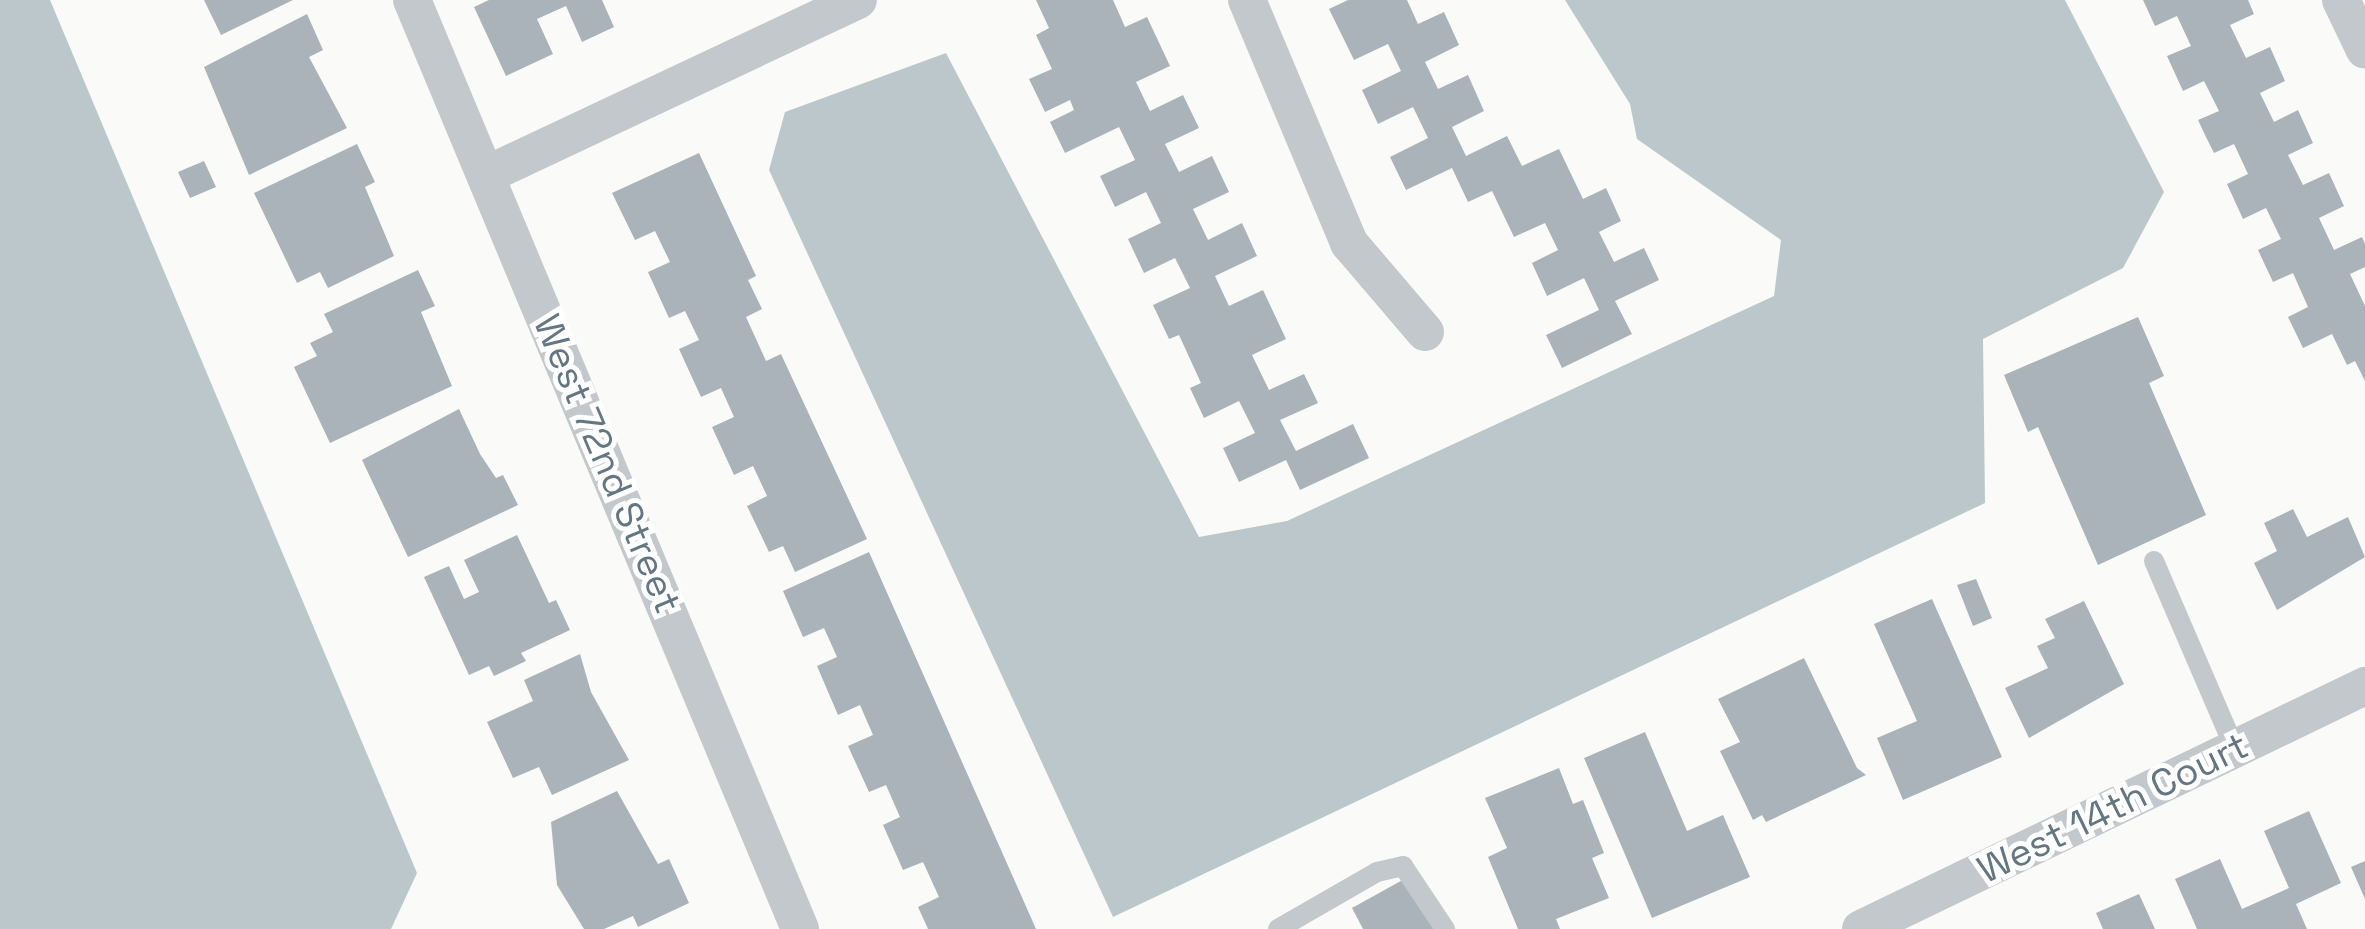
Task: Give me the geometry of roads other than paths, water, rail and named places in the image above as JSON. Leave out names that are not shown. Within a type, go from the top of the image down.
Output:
[{"type":"street","name":"West 72nd Street","points":[[412,0],[800,929]]},
{"type":"street","points":[[486,175],[858,0]]},
{"type":"street","points":[[1247,0],[1349,242],[1425,332]]},
{"type":"street","points":[[2341,0],[2365,50]]},
{"type":"street","name":"West 14th Court","points":[[1861,929],[2365,686]]},
{"type":"lane","points":[[2154,561],[2235,749]]},
{"type":"lane","points":[[1278,929],[1378,872],[1403,866],[1445,929]]}]
